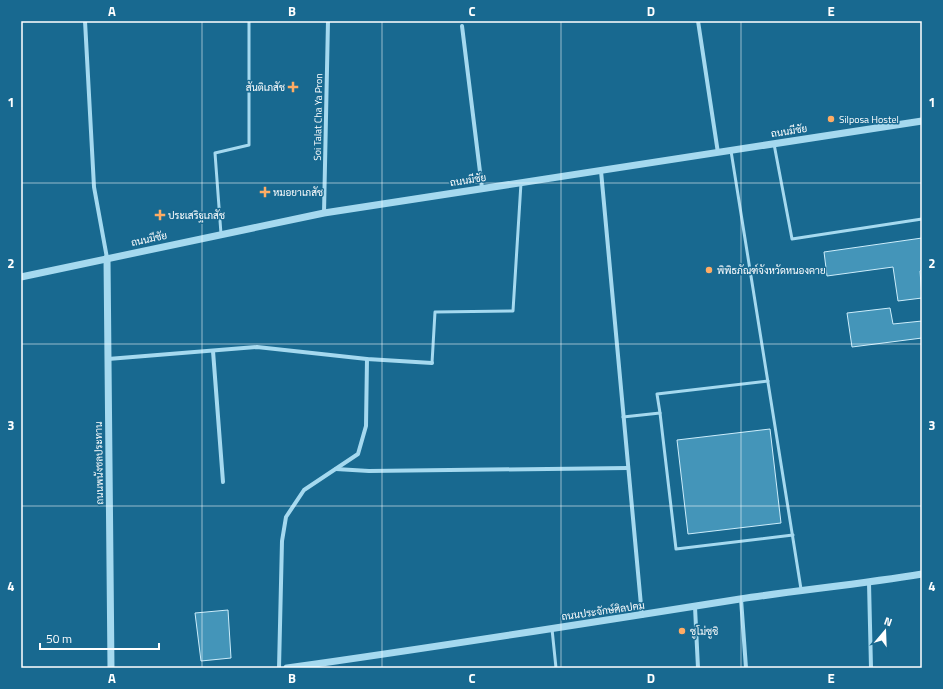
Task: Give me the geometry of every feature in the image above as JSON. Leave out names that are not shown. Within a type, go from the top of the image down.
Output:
[{"type":"street","points":[[85,21],[94,187],[107,258]]},
{"type":"street","name":"Soi Talat Cha Ya Pron","points":[[324,213],[328,21]]},
{"type":"street","points":[[698,21],[718,152]]},
{"type":"street","points":[[462,26],[482,188]]},
{"type":"street","name":"ถนนมีชัย","points":[[21,277],[324,213],[922,121]]},
{"type":"street","points":[[601,170],[642,616]]},
{"type":"street","name":"ถนนพนังชลประทาน","points":[[107,258],[111,668]]},
{"type":"street","points":[[108,359],[257,347],[367,359],[432,363]]},
{"type":"street","points":[[213,351],[223,482]]},
{"type":"street","points":[[279,668],[282,541],[286,517],[304,490],[358,454],[366,426],[367,359]]},
{"type":"street","points":[[336,469],[369,471],[628,468]]},
{"type":"street","name":"ถนนประจักษ์ศิลปคม","points":[[287,668],[642,616],[741,599],[869,583],[922,574]]},
{"type":"street","points":[[869,583],[871,668]]},
{"type":"street","points":[[741,599],[746,668]]},
{"type":"street","points":[[695,607],[698,668]]},
{"type":"lane","points":[[221,234],[216,153],[249,145],[249,21]]},
{"type":"lane","points":[[774,144],[792,239],[922,219]]},
{"type":"lane","points":[[731,150],[801,591]]},
{"type":"lane","points":[[432,363],[435,312],[512,311],[521,182]]},
{"type":"lane","points":[[768,381],[657,394],[676,549],[793,535]]},
{"type":"lane","points":[[623,417],[660,413]]},
{"type":"lane","points":[[552,629],[556,668]]},
{"type":"building","points":[[922,238],[922,270],[920,271],[922,298],[898,301],[893,267],[827,276],[824,252]]},
{"type":"building","points":[[890,308],[893,324],[922,321],[922,338],[852,347],[847,313]]},
{"type":"building","points":[[770,429],[781,523],[688,534],[677,440]]},
{"type":"building","points":[[228,610],[231,658],[201,661],[195,613]]},
{"type":"place","name":"สันติเภสัช","points":[[293,87]]},
{"type":"place","name":"Silposa Hostel","points":[[831,119]]},
{"type":"place","name":"หมอยาเภสัช","points":[[265,192]]},
{"type":"place","name":"ประเสริฐเภสัช","points":[[160,215]]},
{"type":"place","name":"พิพิธภัณฑ์จังหวัดหนองคาย","points":[[709,270]]},
{"type":"place","name":"ซูโม่ซูชิ","points":[[682,631]]}]
